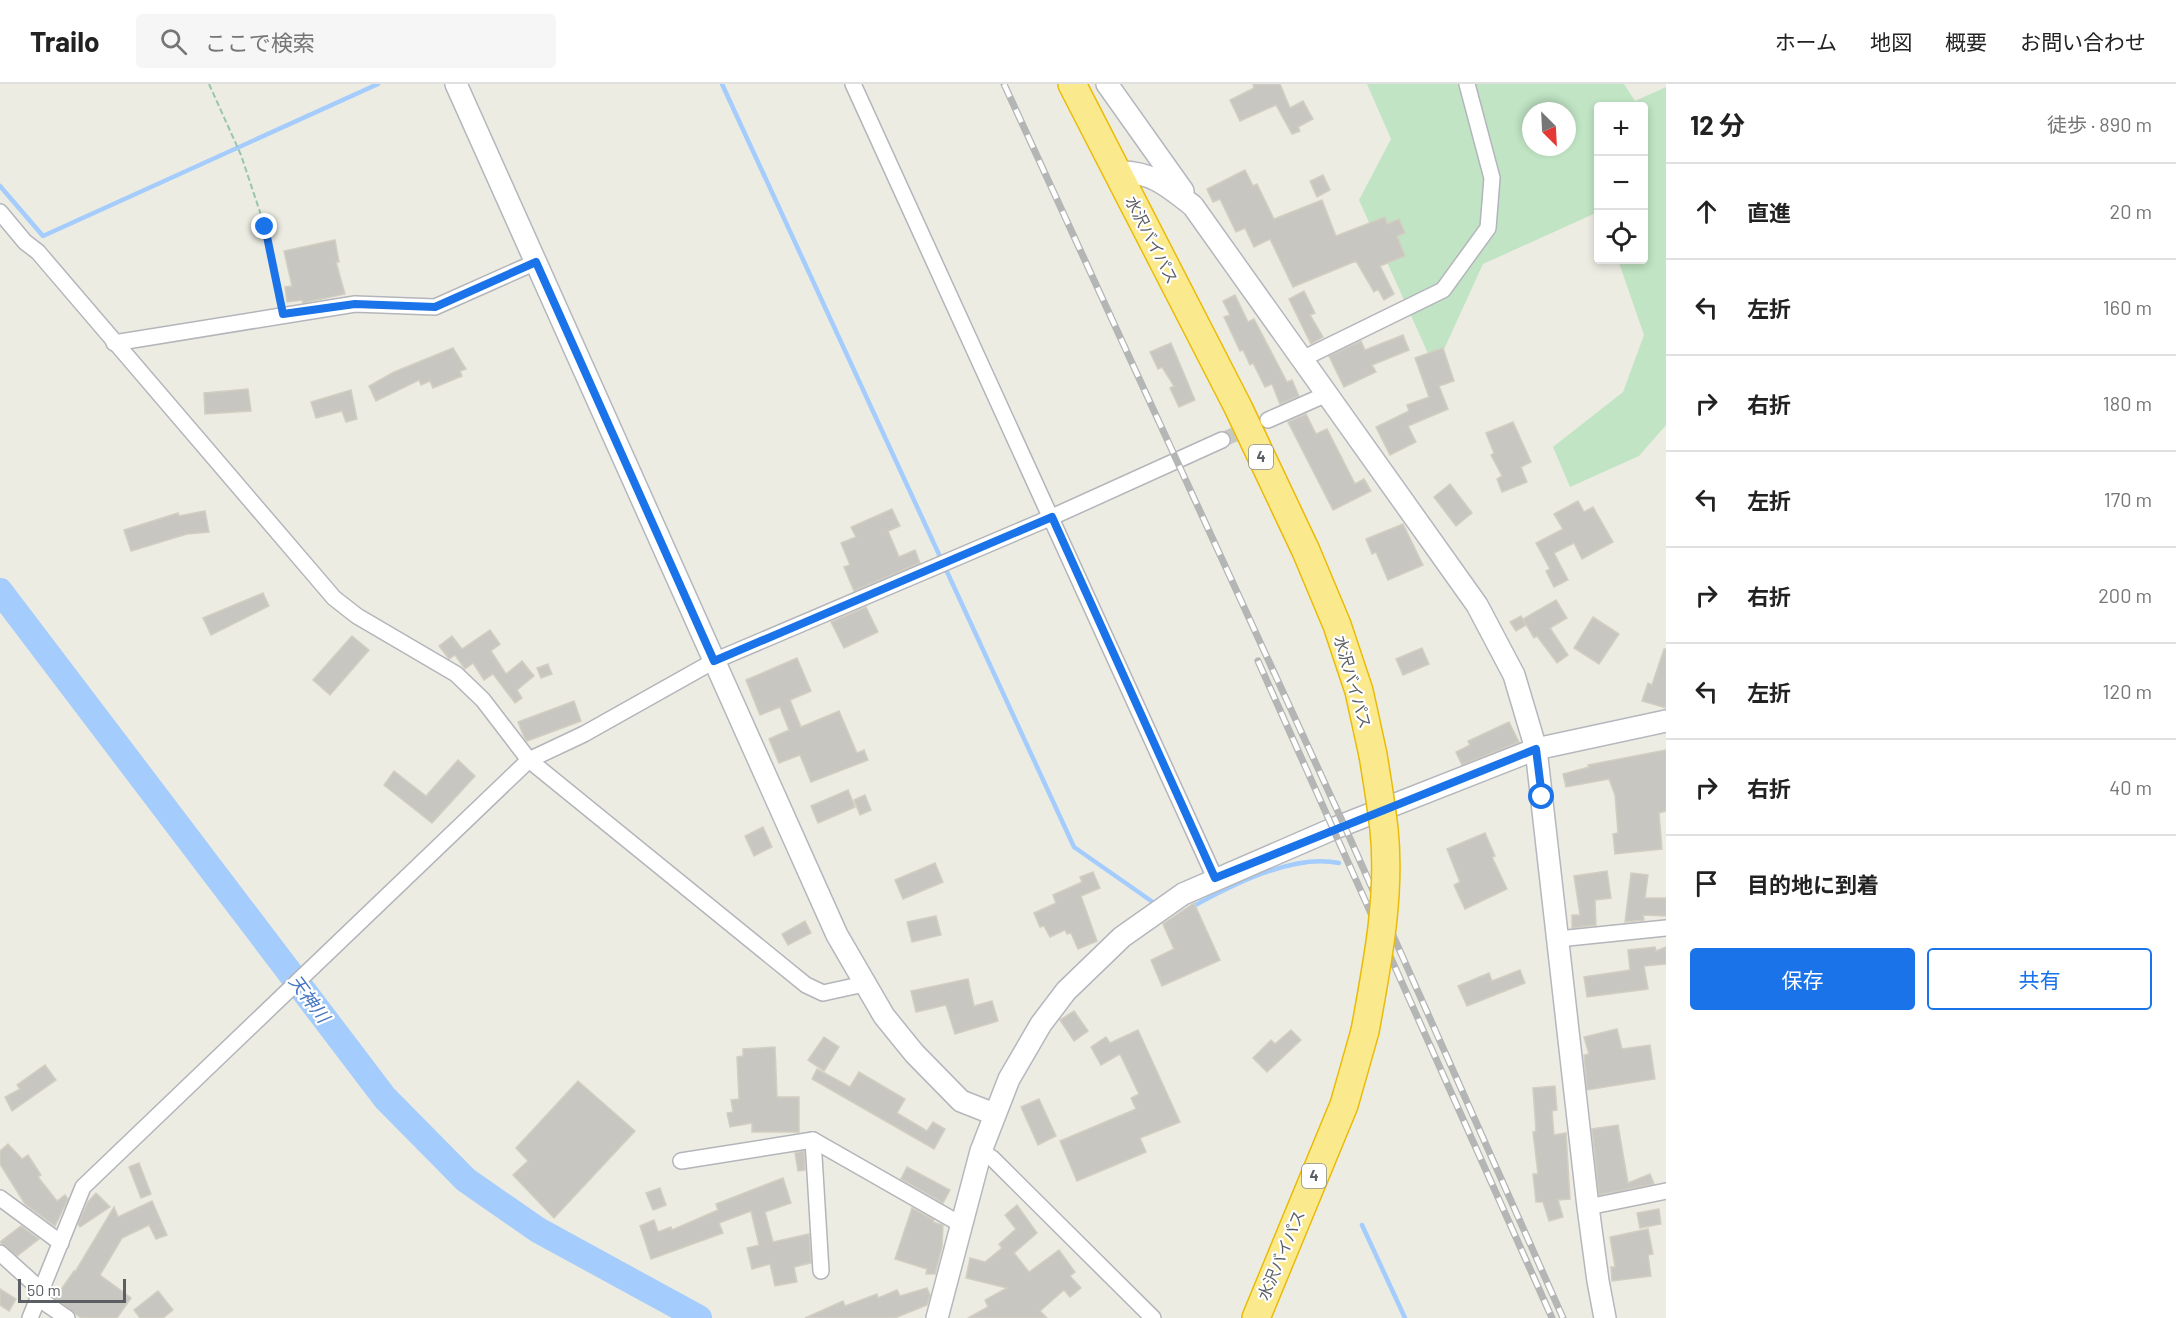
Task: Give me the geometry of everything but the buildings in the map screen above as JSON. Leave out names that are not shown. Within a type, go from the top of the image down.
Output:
[{"type":"highway","name":"水沢バイパス","points":[[1072,84],[1238,407],[1306,551],[1337,625],[1359,691],[1373,755],[1384,830],[1384,893],[1378,961],[1365,1031],[1344,1105],[1256,1318]]},
{"type":"street","points":[[456,84],[837,935],[864,984],[892,1026],[947,1089],[961,1101],[994,1114]]},
{"type":"street","points":[[853,84],[1215,878]]},
{"type":"street","points":[[1107,84],[1482,613],[1514,675],[1536,749],[1588,1207],[1605,1318]]},
{"type":"street","points":[[1302,359],[1443,290],[1488,228],[1492,178],[1467,84]]},
{"type":"street","points":[[1118,172],[1138,171],[1166,184],[1193,206]]},
{"type":"street","points":[[0,212],[334,598],[357,616],[456,674],[483,700],[529,760],[806,985],[823,993],[864,984]]},
{"type":"street","points":[[114,343],[355,304],[435,307],[536,262]]},
{"type":"street","points":[[1268,420],[1327,394]]},
{"type":"street","points":[[30,1318],[83,1187],[529,760],[585,734],[714,661],[1052,517],[1222,440]]},
{"type":"street","points":[[937,1318],[981,1151],[994,1114],[1024,1051],[1066,991],[1114,944],[1148,917],[1183,894],[1215,878],[1536,749],[1666,721]]},
{"type":"street","points":[[1558,939],[1666,928]]},
{"type":"street","points":[[681,1161],[813,1140],[962,1225]]},
{"type":"street","points":[[813,1140],[821,1271]]},
{"type":"street","points":[[981,1151],[992,1158],[1153,1318]]},
{"type":"street","points":[[1588,1207],[1666,1191]]},
{"type":"street","points":[[0,1198],[61,1243]]},
{"type":"street","points":[[0,1253],[67,1318]]},
{"type":"path","points":[[209,84],[241,155],[265,227],[283,314]]},
{"type":"green space","points":[[1367,84],[1624,84],[1635,101],[1666,87],[1666,425],[1639,456],[1570,487],[1553,447],[1623,392],[1644,335],[1619,264],[1648,264],[1648,102],[1594,102],[1594,214],[1483,264],[1435,369],[1359,200],[1391,139]]},
{"type":"waterway","points":[[0,186],[43,236],[378,84]]},
{"type":"waterway","points":[[722,84],[1074,847],[1157,905]]},
{"type":"waterway","name":"天神川","points":[[0,591],[385,1098],[466,1180],[538,1230],[699,1318]]},
{"type":"waterway","points":[[1190,908],[1243,881],[1282,867],[1321,861],[1339,863]]},
{"type":"waterway","points":[[1362,1225],[1405,1318]]},
{"type":"tunnel","points":[[1222,440],[1254,426]]},
{"type":"railway","points":[[1004,84],[1344,825],[1563,1318]]},
{"type":"railway","points":[[1258,661],[1552,1318]]},
{"type":"route","points":[[265,227],[283,314],[355,304],[435,307],[468,290],[536,262],[714,661],[1052,517],[1215,878],[1536,749],[1542,797]]}]
